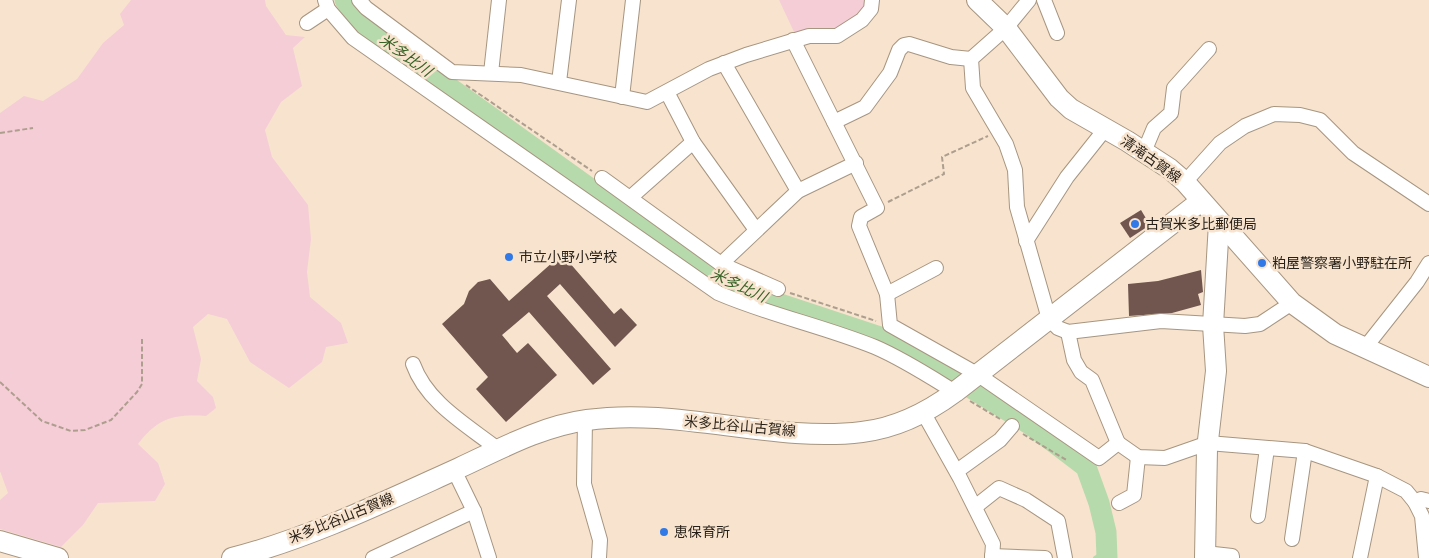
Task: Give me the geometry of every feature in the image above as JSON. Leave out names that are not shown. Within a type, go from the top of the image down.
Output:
[{"type":"main road","name":"清滝古賀線","points":[[977,0],[1006,28],[1059,98],[1071,109],[1144,152],[1185,182],[1218,223],[1292,303],[1335,334],[1364,349],[1429,377]]},
{"type":"main road","name":"米多比谷山古賀線","points":[[236,557],[303,534],[545,430],[585,420],[630,417],[828,433],[863,432],[897,423],[923,412],[955,392],[1201,201]]},
{"type":"main road","points":[[1205,555],[1208,442],[1216,371],[1213,325],[1218,223]]},
{"type":"main road","points":[[0,541],[58,558]]},
{"type":"street","points":[[359,0],[366,8],[452,72],[521,75],[647,102],[724,63],[809,36],[837,36],[862,20],[871,9],[872,0]]},
{"type":"street","points":[[491,73],[499,0]]},
{"type":"street","points":[[559,82],[569,0]]},
{"type":"street","points":[[622,97],[633,0]]},
{"type":"street","points":[[1044,0],[1057,33]]},
{"type":"street","points":[[834,122],[865,107],[890,73],[899,50],[904,44],[950,57],[971,59],[1006,28],[1025,2]]},
{"type":"street","points":[[307,23],[327,5],[353,38],[718,293],[743,304],[876,347],[914,366],[955,392]]},
{"type":"street","points":[[793,40],[878,208],[861,217],[859,226],[887,294],[890,326],[975,376],[1099,458],[1118,444]]},
{"type":"street","points":[[1144,152],[1154,128],[1171,113],[1174,88],[1209,50]]},
{"type":"street","points":[[971,59],[973,88],[999,132],[1015,170],[1017,206],[1026,241],[1049,319],[1058,328],[1068,332],[1160,321],[1244,326],[1260,324],[1292,303]]},
{"type":"street","points":[[724,63],[798,191]]},
{"type":"street","points":[[667,92],[693,142],[756,230]]},
{"type":"street","points":[[1185,182],[1220,143],[1245,126],[1274,114],[1300,115],[1320,120],[1353,154],[1429,204]]},
{"type":"street","points":[[1026,241],[1068,178],[1106,128]]},
{"type":"street","points":[[632,197],[693,142]]},
{"type":"street","points":[[721,264],[798,191],[856,163]]},
{"type":"street","points":[[602,178],[632,197],[721,264],[778,289]]},
{"type":"street","points":[[1364,349],[1417,282],[1429,263]]},
{"type":"street","points":[[887,294],[936,268]]},
{"type":"street","points":[[1068,332],[1074,360],[1081,372],[1092,380],[1118,444],[1138,458],[1165,458],[1208,442],[1305,451],[1377,476],[1406,490],[1422,502],[1426,558]]},
{"type":"street","points":[[413,364],[418,378],[427,392],[499,450]]},
{"type":"street","points":[[923,412],[957,472],[993,544],[992,557],[1045,558]]},
{"type":"street","points":[[585,420],[584,484],[600,540],[599,558]]},
{"type":"street","points":[[957,472],[1000,440],[1012,426]]},
{"type":"street","points":[[1258,516],[1267,448]]},
{"type":"street","points":[[1292,539],[1305,451]]},
{"type":"street","points":[[1119,504],[1134,495],[1138,458]]},
{"type":"street","points":[[454,470],[474,511],[489,558]]},
{"type":"street","points":[[1360,558],[1377,476]]},
{"type":"street","points":[[975,507],[999,488],[1026,500],[1058,521],[1065,558]]},
{"type":"street","points":[[373,558],[474,511]]},
{"type":"street","points":[[1205,555],[1232,556],[1232,558]]},
{"type":"path","points":[[452,72],[468,88],[602,178]]},
{"type":"path","points":[[0,133],[33,128]]},
{"type":"path","points":[[878,208],[944,174],[942,157],[999,132]]},
{"type":"path","points":[[778,289],[890,326]]},
{"type":"path","points":[[0,382],[42,421],[72,431],[85,430],[111,420],[137,392],[142,384],[142,339]]},
{"type":"shaded area","points":[[131,0],[265,0],[266,6],[286,35],[305,37],[293,48],[302,86],[281,102],[265,130],[272,157],[308,205],[311,239],[307,272],[310,297],[341,323],[348,343],[326,347],[322,362],[289,388],[250,362],[227,319],[208,314],[193,327],[201,359],[197,381],[213,397],[216,408],[206,416],[185,416],[168,419],[153,428],[138,444],[158,463],[165,484],[155,501],[98,503],[83,525],[61,547],[0,529],[0,500],[8,493],[0,471],[0,113],[24,96],[43,101],[77,79],[103,43],[124,25],[120,14]]},
{"type":"shaded area","points":[[779,0],[868,0],[866,8],[834,33],[795,34]]},
{"type":"building","name":"古賀米多比郵便局","points":[[1141,210],[1150,225],[1130,238],[1120,223]]},
{"type":"building","points":[[562,254],[614,314],[621,308],[637,325],[615,347],[560,284],[547,296],[611,369],[593,385],[529,312],[502,335],[517,353],[528,343],[557,375],[506,422],[476,389],[488,377],[442,324],[464,304],[469,291],[478,282],[490,279],[509,301]]},
{"type":"building","points":[[1201,270],[1203,292],[1198,294],[1201,305],[1172,313],[1129,316],[1128,284],[1158,281]]},
{"type":"waterway","name":"米多比川","points":[[345,0],[364,26],[404,51],[439,80],[698,266],[733,286],[765,299],[883,338],[947,373],[1031,425],[1086,467],[1099,503],[1106,532],[1107,558]]},
{"type":"waterway","points":[[1095,558],[1106,551]]},
{"type":"place","name":"古賀米多比郵便局","points":[[1135,224]]},
{"type":"place","name":"市立小野小学校","points":[[509,257]]},
{"type":"place","name":"粕屋警察署小野駐在所","points":[[1262,263]]},
{"type":"place","name":"恵保育所","points":[[664,532]]}]
